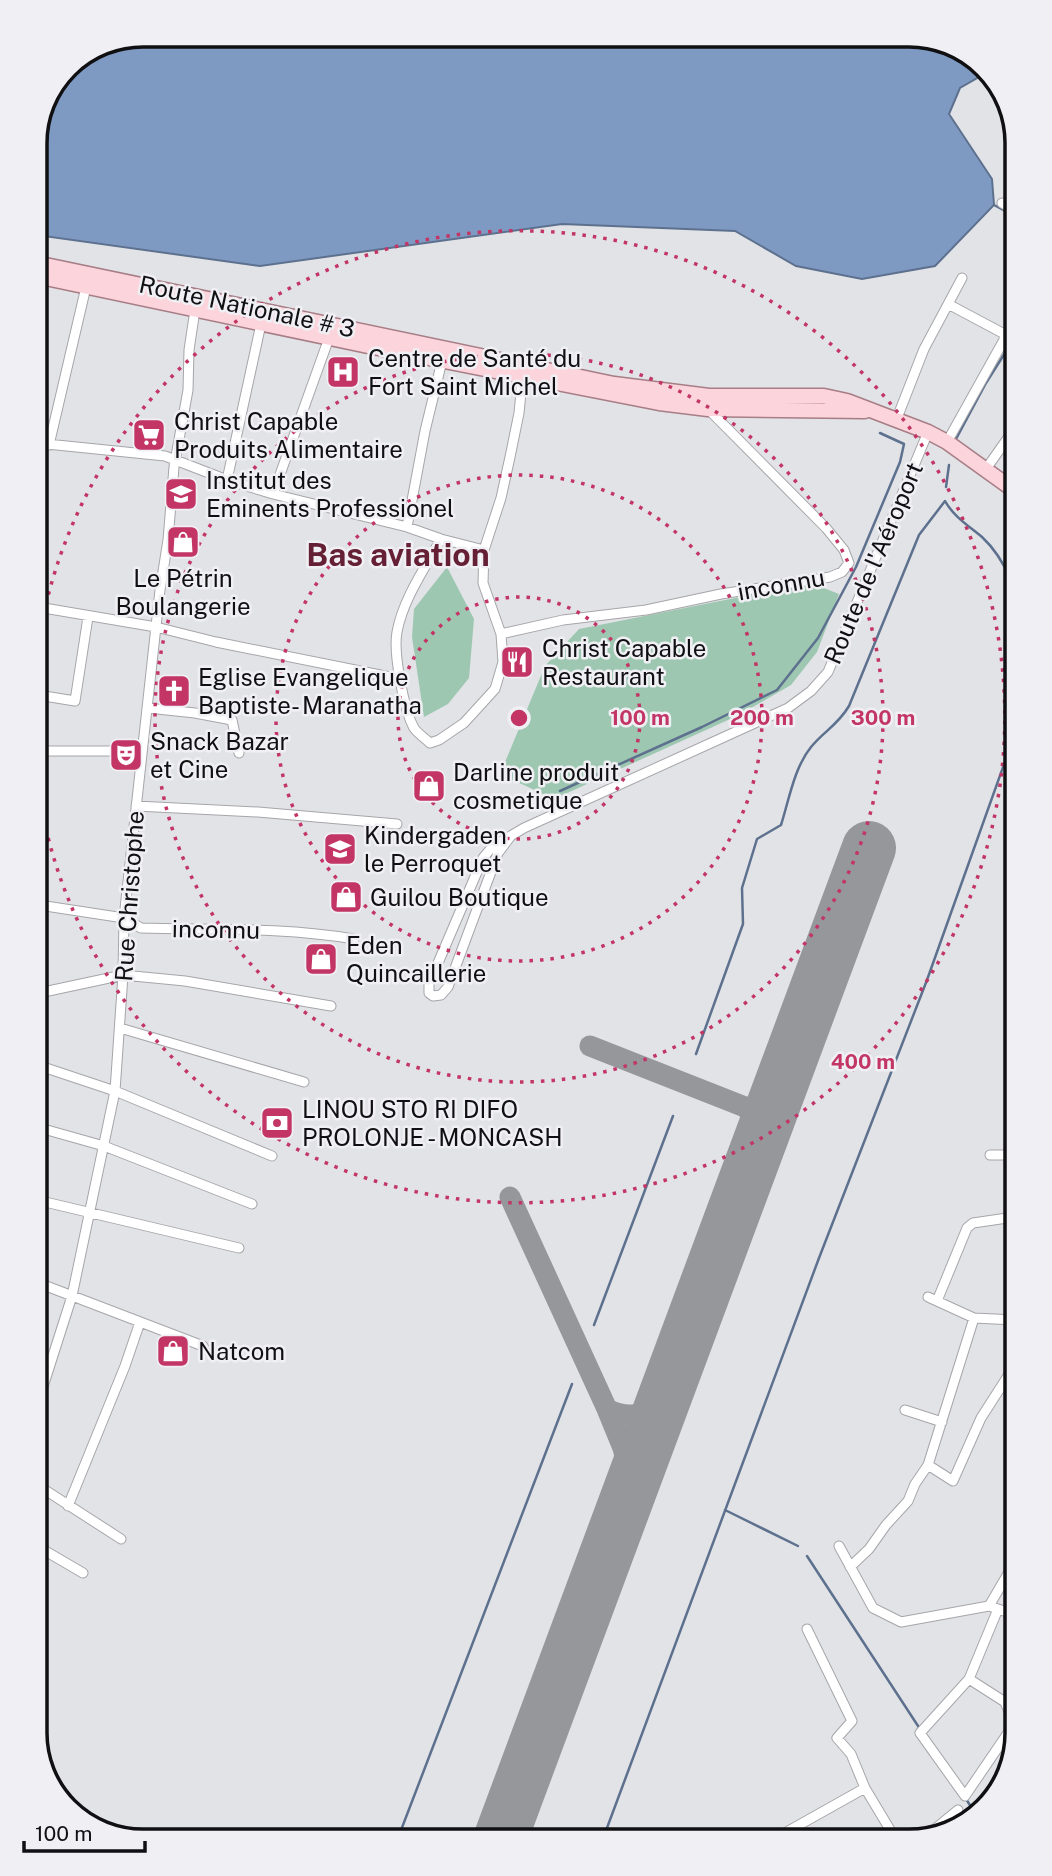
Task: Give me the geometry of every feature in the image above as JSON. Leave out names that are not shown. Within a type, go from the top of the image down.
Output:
[{"type":"main road","name":"Route Nationale # 3","points":[[47,265],[659,403],[708,408],[870,411]]},
{"type":"main road","name":"Route Nationale # 3","points":[[47,278],[329,338],[370,339],[442,361],[709,396],[824,396],[897,418],[928,432],[947,442],[1005,483]]},
{"type":"street","points":[[897,418],[925,349],[962,278]]},
{"type":"street","points":[[47,426],[86,287]]},
{"type":"street","points":[[948,304],[1005,332]]},
{"type":"street","name":"Rue Christophe","points":[[47,1374],[72,1296],[115,1091],[124,918],[175,461],[188,390],[189,350],[195,310]]},
{"type":"street","points":[[227,480],[261,324]]},
{"type":"street","points":[[273,494],[329,338]]},
{"type":"street","points":[[947,442],[1005,341]]},
{"type":"street","points":[[407,527],[425,430],[442,361]]},
{"type":"street","points":[[441,539],[408,599],[396,634],[406,708],[415,729],[430,743],[464,723],[495,689],[503,662],[501,634],[483,583],[484,550],[501,498],[510,457],[519,413],[523,372]]},
{"type":"street","name":"inconnu","points":[[501,634],[563,620],[646,610],[721,594],[830,577],[846,568],[849,564],[844,550],[826,528],[708,408]]},
{"type":"street","name":"Route de l'Aéroport","points":[[510,837],[498,853],[448,987],[441,995],[433,996],[429,993],[429,984],[483,858],[492,847],[524,828],[788,708],[811,691],[828,672],[928,432]]},
{"type":"street","points":[[986,469],[1005,442]]},
{"type":"street","points":[[47,444],[165,456],[273,494],[407,527],[484,550]]},
{"type":"street","points":[[47,609],[156,627],[216,642],[400,679]]},
{"type":"street","points":[[47,696],[75,701],[88,617]]},
{"type":"street","points":[[148,708],[232,720],[239,753]]},
{"type":"street","points":[[47,751],[142,751]]},
{"type":"street","points":[[136,806],[258,812],[397,824]]},
{"type":"street","name":"inconnu","points":[[47,906],[124,918],[141,928],[276,930],[314,932],[354,939]]},
{"type":"street","points":[[47,991],[123,975],[185,981],[331,1006]]},
{"type":"street","points":[[120,1028],[304,1082]]},
{"type":"street","points":[[47,1070],[115,1091],[272,1156]]},
{"type":"street","points":[[47,1130],[104,1146],[252,1204]]},
{"type":"street","points":[[990,1155],[1005,1154]]},
{"type":"street","points":[[47,1202],[239,1248]]},
{"type":"street","points":[[1005,1218],[973,1223],[967,1228],[932,1299],[974,1318],[1005,1320]]},
{"type":"street","points":[[47,1286],[202,1346]]},
{"type":"street","points":[[850,1567],[869,1549],[908,1501],[915,1484],[928,1465],[974,1318]]},
{"type":"street","points":[[68,1506],[140,1322]]},
{"type":"street","points":[[928,1465],[953,1481],[981,1418],[1005,1381]]},
{"type":"street","points":[[905,1409],[942,1422]]},
{"type":"street","points":[[47,1491],[121,1539]]},
{"type":"street","points":[[839,1546],[873,1608],[901,1622],[994,1607],[1005,1611]]},
{"type":"street","points":[[47,1552],[83,1573]]},
{"type":"street","points":[[1004,1740],[965,1796],[920,1733],[969,1679],[1005,1584]]},
{"type":"street","points":[[807,1629],[852,1720],[837,1738],[851,1755],[865,1788],[890,1829]]},
{"type":"street","points":[[969,1679],[1005,1702]]},
{"type":"street","points":[[792,1829],[865,1788]]},
{"type":"street","points":[[942,1823],[958,1810]]},
{"type":"green space","points":[[447,567],[474,619],[469,678],[448,704],[424,717],[412,637],[414,609]]},
{"type":"green space","points":[[811,583],[839,594],[817,652],[791,685],[739,715],[554,799],[504,776],[503,767],[545,666],[579,629]]},
{"type":"water","points":[[143,47],[915,47],[951,57],[978,77],[960,88],[949,114],[992,179],[994,205],[935,266],[862,279],[796,266],[735,231],[562,224],[260,266],[47,237],[47,137],[57,101],[80,71],[106,55]]},
{"type":"waterway","points":[[994,205],[1005,211]]},
{"type":"waterway","points":[[956,439],[1005,353]]},
{"type":"waterway","points":[[560,791],[777,690],[818,638],[856,567],[900,462],[904,444],[880,433]]},
{"type":"waterway","points":[[946,487],[949,465]]},
{"type":"waterway","points":[[696,1054],[743,924],[742,888],[757,839],[781,825],[796,774],[805,755],[849,706],[919,535],[945,501],[957,517],[991,546],[1005,568]]},
{"type":"waterway","points":[[607,1829],[819,1258],[927,980],[1005,762]]},
{"type":"waterway","points":[[594,1325],[673,1116]]},
{"type":"waterway","points":[[401,1829],[572,1384]]},
{"type":"waterway","points":[[725,1510],[798,1546]]},
{"type":"waterway","points":[[807,1556],[920,1729]]},
{"type":"waterway","points":[[966,1799],[971,1806]]},
{"type":"taxiway","points":[[590,1046],[745,1107],[760,1107],[778,1093]]},
{"type":"taxiway","points":[[745,1107],[758,1120],[760,1142]]},
{"type":"taxiway","points":[[510,1197],[607,1409],[623,1448],[632,1487]]},
{"type":"taxiway","points":[[607,1409],[629,1415],[650,1410],[663,1402]]},
{"type":"runway","points":[[504,1829],[869,848]]},
{"type":"place","name":"Centre de Santé du Fort Saint Michel","points":[[343,372]]},
{"type":"place","name":"Christ Capable Produits Alimentaire","points":[[149,435]]},
{"type":"place","name":"Institut des Eminents Professionel","points":[[181,494]]},
{"type":"place","name":"Le Pétrin Boulangerie","points":[[183,542]]},
{"type":"place","name":"Christ Capable Restaurant","points":[[517,662]]},
{"type":"place","name":"Eglise Evangelique Baptiste- Maranatha","points":[[174,691]]},
{"type":"place","name":"Snack Bazar et Cine","points":[[126,755]]},
{"type":"place","name":"Darline produit cosmetique","points":[[429,786]]},
{"type":"place","name":"Kindergaden le Perroquet","points":[[340,849]]},
{"type":"place","name":"Guilou Boutique","points":[[346,897]]},
{"type":"place","name":"Eden Quincaillerie","points":[[321,959]]},
{"type":"place","name":"LINOU STO RI DIFO PROLONJE - MONCASH","points":[[277,1123]]},
{"type":"place","name":"Natcom","points":[[173,1351]]},
{"type":"district","name":"Bas aviation","points":[[398,554]]}]
